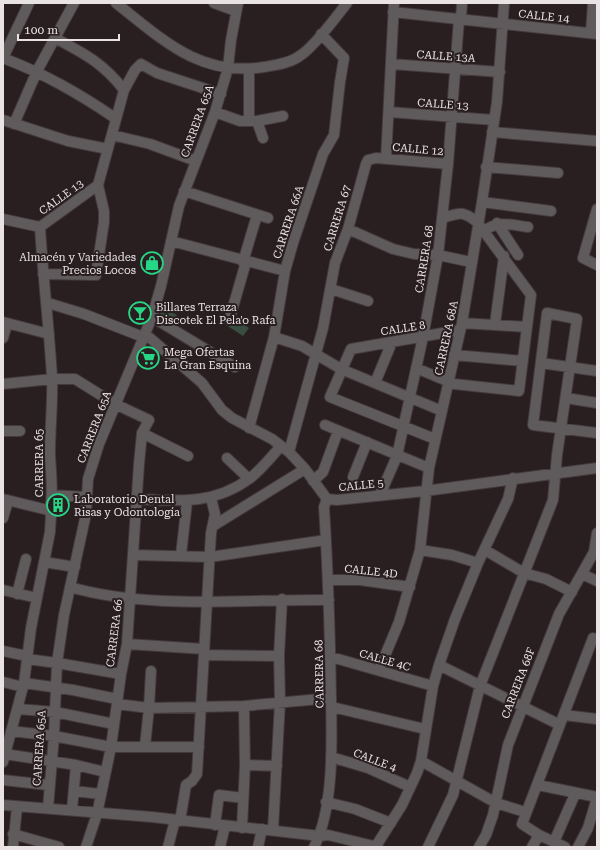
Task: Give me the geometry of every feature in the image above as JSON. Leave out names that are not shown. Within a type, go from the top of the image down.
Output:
[{"type":"street","points":[[29,3],[3,58],[36,71],[70,88],[115,118]]},
{"type":"street","points":[[14,124],[36,71],[74,3]]},
{"type":"street","points":[[116,3],[179,52],[217,66],[249,69],[277,65],[301,55],[347,3]]},
{"type":"street","points":[[214,3],[237,7],[228,68]]},
{"type":"street","name":"CARRERA 68","points":[[380,496],[397,456],[423,337],[438,254],[448,164],[462,3]]},
{"type":"street","name":"CARRERA 68A","points":[[379,670],[399,622],[420,550],[425,491],[429,468],[461,327],[477,222],[482,202],[500,72],[504,3]]},
{"type":"street","points":[[593,3],[594,33]]},
{"type":"street","points":[[386,159],[394,8]]},
{"type":"street","name":"CALLE 14","points":[[394,8],[460,19],[594,33]]},
{"type":"street","name":"CARRERA 66A","points":[[249,428],[274,337],[285,271],[323,154],[335,130],[344,58],[321,34]]},
{"type":"street","points":[[55,38],[93,58],[111,73],[124,90]]},
{"type":"street","name":"CALLE 13","points":[[3,219],[40,228],[98,185],[112,135],[115,118],[124,90],[135,70],[141,64],[157,73],[221,94]]},
{"type":"street","name":"CALLE 13A","points":[[391,64],[500,72]]},
{"type":"street","name":"CARRERA 65A","points":[[48,808],[48,785],[54,736],[57,663],[70,587],[86,514],[86,497],[92,461],[152,317],[184,191],[215,112],[228,68]]},
{"type":"street","points":[[249,69],[253,120],[263,138]]},
{"type":"street","points":[[215,112],[240,121],[283,116]]},
{"type":"street","name":"CALLE 13","points":[[389,112],[494,120]]},
{"type":"street","points":[[3,120],[68,141],[108,149]]},
{"type":"street","points":[[492,132],[597,141]]},
{"type":"street","points":[[112,135],[150,144],[196,161]]},
{"type":"street","name":"CARRERA 67","points":[[285,449],[316,354],[323,328],[335,263],[348,229],[366,164],[372,158],[386,159]]},
{"type":"street","name":"CALLE 12","points":[[386,159],[448,164]]},
{"type":"street","points":[[486,167],[558,173]]},
{"type":"street","points":[[43,274],[96,275],[104,222],[104,211],[98,185]]},
{"type":"street","points":[[184,191],[257,216],[268,218]]},
{"type":"street","points":[[482,202],[551,211]]},
{"type":"street","points":[[597,209],[583,258],[597,265]]},
{"type":"street","points":[[416,368],[449,382],[520,391],[531,295],[504,256],[477,222],[468,215],[460,212],[442,218]]},
{"type":"street","points":[[231,314],[257,216]]},
{"type":"street","points":[[484,230],[490,225],[497,223],[528,227]]},
{"type":"street","points":[[497,223],[518,255]]},
{"type":"street","name":"CARRERA 65","points":[[5,751],[23,685],[37,598],[50,532],[51,514],[48,510],[50,508],[52,495],[50,427],[52,379],[48,303],[43,274],[40,228]]},
{"type":"street","points":[[348,229],[393,250],[414,254],[438,254],[471,262]]},
{"type":"street","points":[[171,241],[244,262],[285,271]]},
{"type":"street","points":[[495,324],[504,256]]},
{"type":"street","points":[[331,289],[368,301]]},
{"type":"street","name":"CALLE 5","points":[[48,303],[84,314],[143,338],[148,337],[154,340],[202,383],[222,410],[249,428],[272,439],[285,449],[305,469],[327,499],[337,500],[425,491],[513,478],[597,468]]},
{"type":"street","points":[[428,847],[453,795],[480,686],[552,504],[556,473],[562,428],[566,398],[570,367],[577,319],[547,313],[533,425],[562,428],[597,433]]},
{"type":"street","points":[[152,317],[235,367]]},
{"type":"street","points":[[3,338],[5,323],[49,334]]},
{"type":"street","name":"CALLE 8","points":[[341,369],[351,349],[423,337],[461,327],[495,324],[527,327]]},
{"type":"street","points":[[274,337],[316,354],[341,369],[409,399],[442,411]]},
{"type":"street","points":[[375,383],[392,342]]},
{"type":"street","points":[[454,355],[523,361]]},
{"type":"street","points":[[541,363],[597,371]]},
{"type":"street","points":[[341,369],[330,397],[435,439]]},
{"type":"street","points":[[3,384],[52,379],[77,380],[115,404]]},
{"type":"street","points":[[566,398],[597,403]]},
{"type":"street","name":"CARRERA 66","points":[[86,847],[97,814],[111,747],[120,674],[127,644],[142,433],[148,420],[115,404]]},
{"type":"street","points":[[325,425],[429,468]]},
{"type":"street","points":[[3,431],[20,431]]},
{"type":"street","points":[[313,481],[323,472],[338,431]]},
{"type":"street","points":[[142,433],[188,456]]},
{"type":"street","points":[[352,477],[366,442]]},
{"type":"street","points":[[137,500],[187,502],[211,498],[249,479],[285,449]]},
{"type":"street","points":[[227,458],[249,479]]},
{"type":"street","points":[[213,526],[305,469]]},
{"type":"street","points":[[3,805],[72,810],[97,814],[338,837],[377,847],[402,805],[421,761],[432,686],[455,619],[478,563],[508,499],[513,478]]},
{"type":"street","points":[[52,495],[86,497]]},
{"type":"street","points":[[168,847],[178,821],[186,784],[192,781],[197,774],[210,557],[215,514],[211,498]]},
{"type":"street","name":"CARRERA 68","points":[[314,847],[320,836],[326,802],[331,757],[332,657],[324,507],[327,499]]},
{"type":"street","points":[[3,518],[5,500],[48,510]]},
{"type":"street","points":[[181,555],[187,502]]},
{"type":"street","name":"CARRERA 68F","points":[[478,847],[486,835],[496,803],[500,777],[508,745],[522,708],[557,620],[594,552],[597,534]]},
{"type":"street","points":[[134,555],[181,555],[210,557],[326,540]]},
{"type":"street","points":[[420,550],[452,555],[478,563]]},
{"type":"street","points":[[485,550],[524,573],[546,579],[572,592]]},
{"type":"street","points":[[17,594],[26,559]]},
{"type":"street","points":[[44,562],[75,567]]},
{"type":"street","points":[[582,574],[597,581]]},
{"type":"street","name":"CALLE 4D","points":[[329,580],[360,580],[410,587]]},
{"type":"street","points":[[70,587],[97,594],[130,598],[208,601],[282,599],[329,600]]},
{"type":"street","points":[[3,590],[37,598]]},
{"type":"street","points":[[273,830],[280,702],[279,656],[282,599]]},
{"type":"street","points":[[565,847],[539,835],[522,824],[593,638]]},
{"type":"street","points":[[127,644],[204,652],[279,656]]},
{"type":"street","points":[[3,651],[27,658],[120,674]]},
{"type":"street","name":"CALLE 4C","points":[[332,657],[432,686]]},
{"type":"street","points":[[439,665],[522,708],[562,720],[597,719]]},
{"type":"street","points":[[145,746],[151,671]]},
{"type":"street","points":[[3,682],[55,688],[149,708],[244,706],[280,702],[331,702],[425,728]]},
{"type":"street","points":[[242,828],[245,764],[244,706]]},
{"type":"street","points":[[16,713],[55,712],[114,724]]},
{"type":"street","points":[[11,731],[54,736],[111,747],[199,747]]},
{"type":"street","points":[[5,751],[51,761],[76,764],[105,772]]},
{"type":"street","name":"CALLE 4","points":[[331,757],[368,768],[410,787]]},
{"type":"street","points":[[421,761],[496,803],[526,812]]},
{"type":"street","points":[[72,810],[76,764]]},
{"type":"street","points":[[245,764],[277,766]]},
{"type":"street","points":[[3,780],[48,785]]},
{"type":"street","points":[[538,785],[597,798],[593,829],[578,847]]},
{"type":"street","points":[[74,791],[100,794]]},
{"type":"street","points":[[554,842],[575,794]]},
{"type":"street","points":[[215,825],[219,795],[244,798]]},
{"type":"street","points":[[326,802],[355,809],[391,823]]},
{"type":"street","points":[[13,847],[13,834],[17,807]]},
{"type":"street","points":[[220,847],[226,826]]},
{"type":"street","points":[[258,847],[262,829]]},
{"type":"street","points":[[13,834],[43,845],[59,847]]},
{"type":"street","points":[[532,847],[539,835]]},
{"type":"green space","points":[[163,308],[177,315],[172,324],[158,317]]},
{"type":"green space","points":[[229,315],[249,328],[243,336],[223,323]]},
{"type":"place","name":"Almacén y Variedades Precios Locos","points":[[152,263]]},
{"type":"place","name":"Billares Terraza Discotek El Pela'o Rafa","points":[[140,313]]},
{"type":"place","name":"Mega Ofertas La Gran Esquina","points":[[148,358]]},
{"type":"place","name":"Laboratorio Dental Risas y Odontología","points":[[58,505]]}]
